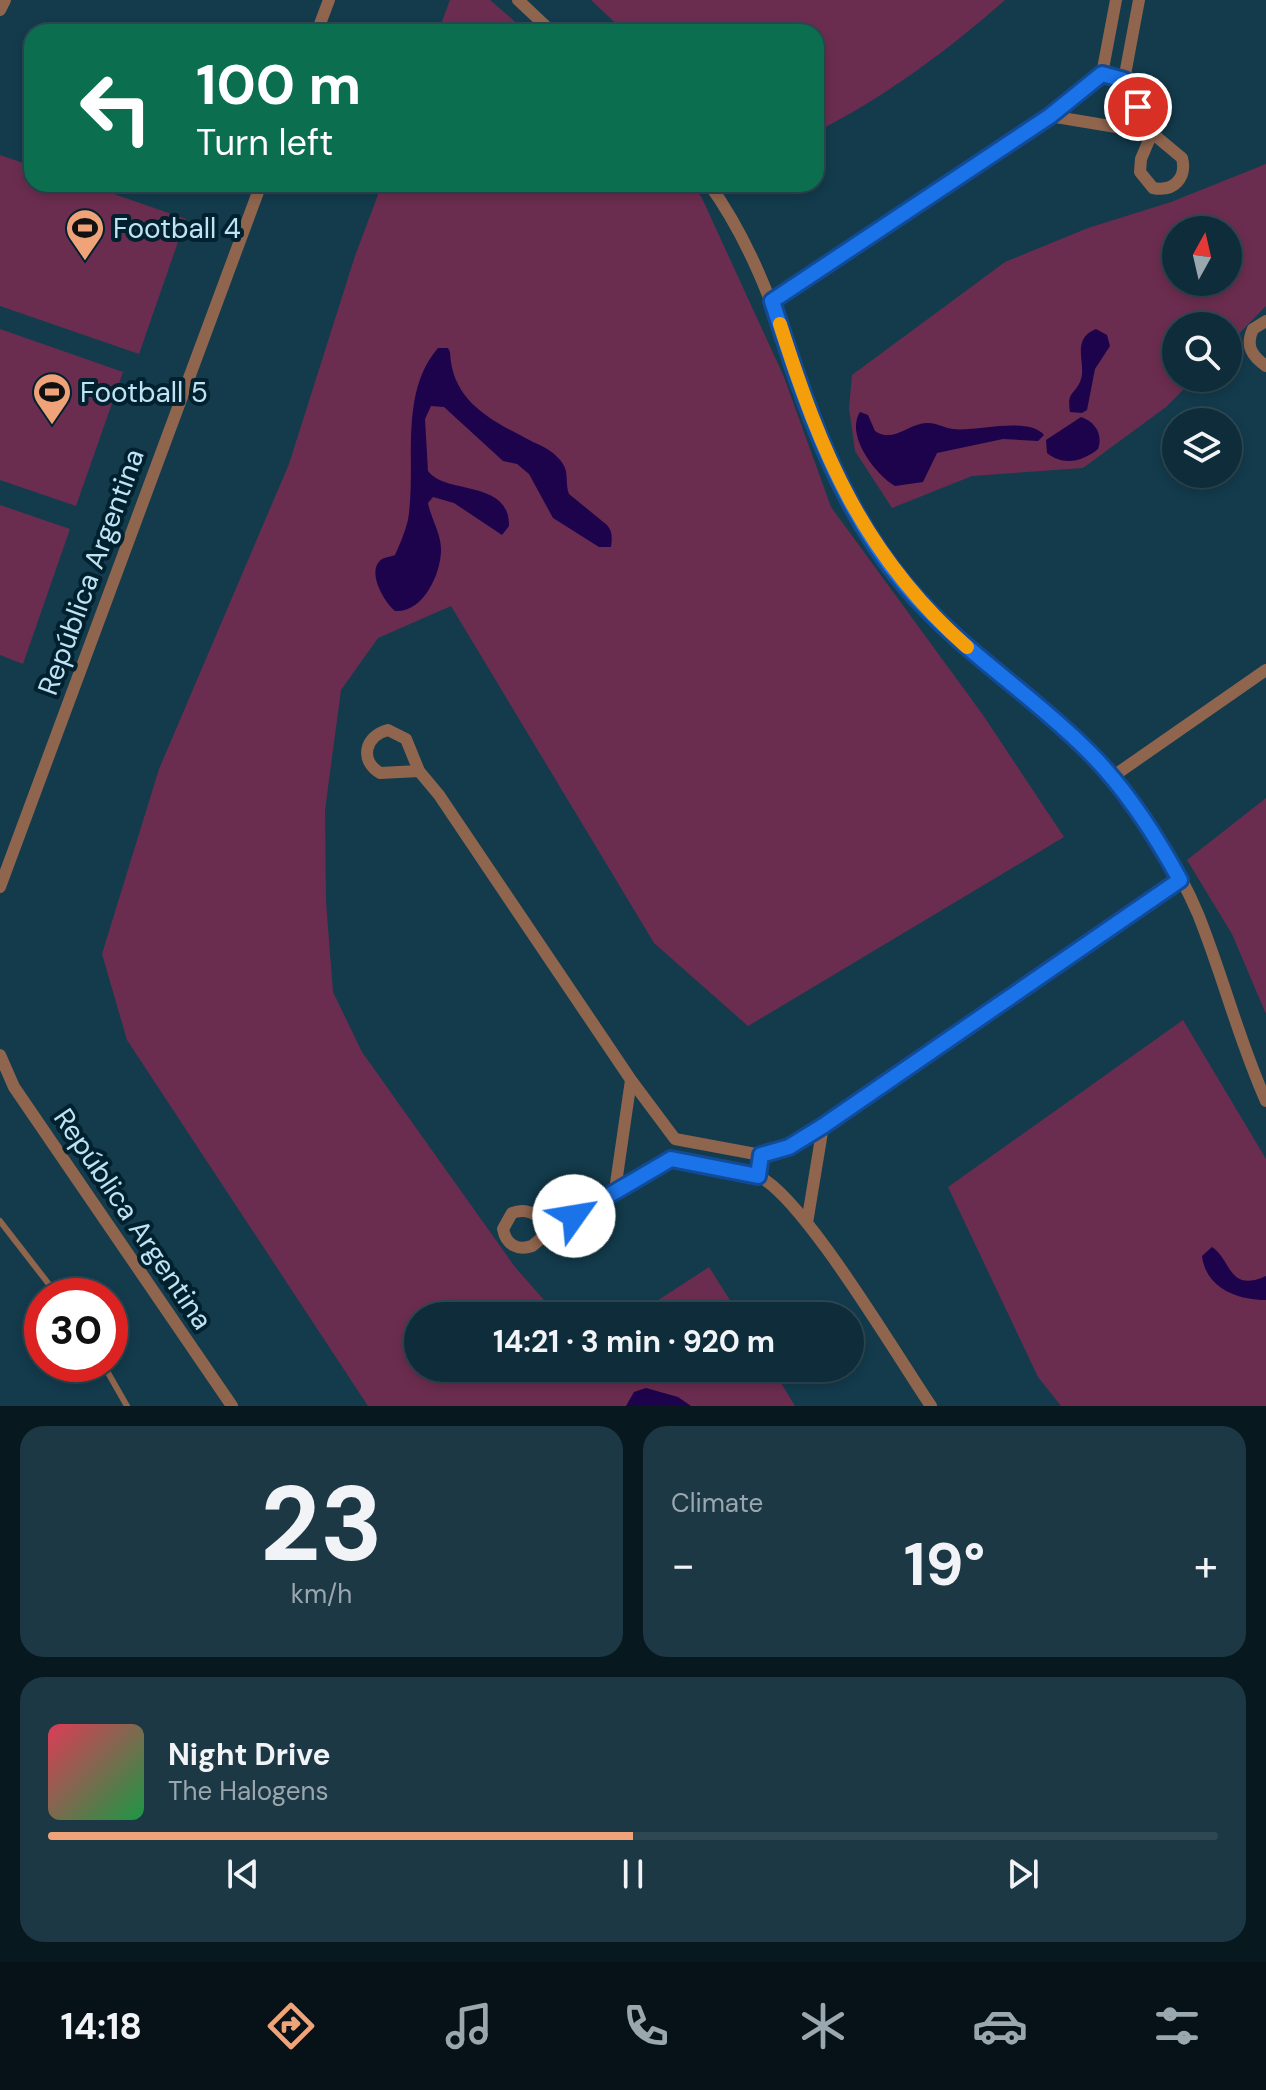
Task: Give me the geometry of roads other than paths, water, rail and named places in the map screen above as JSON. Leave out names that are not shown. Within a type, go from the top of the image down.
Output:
[{"type":"street","points":[[0,10],[5,0]]},
{"type":"street","points":[[320,24],[329,0]]},
{"type":"street","points":[[518,0],[544,24]]},
{"type":"street","points":[[772,301],[1050,116],[1102,74],[1116,0]]},
{"type":"street","points":[[1139,0],[1124,80],[1152,133],[1182,158],[1183,173],[1167,189],[1153,188],[1140,172],[1141,159],[1152,133]]},
{"type":"street","points":[[1102,74],[1124,80]]},
{"type":"street","points":[[1050,116],[1152,133]]},
{"type":"street","name":"República Argentina","points":[[0,887],[258,192]]},
{"type":"street","points":[[714,192],[736,225],[772,301],[806,400],[839,482],[885,559],[927,610],[1060,725],[1112,777],[1161,846],[1207,939],[1266,1101]]},
{"type":"street","points":[[1266,321],[1253,329],[1249,344],[1255,358],[1266,366]]},
{"type":"street","points":[[1112,777],[1266,670]]},
{"type":"street","points":[[419,771],[380,773],[369,763],[367,748],[370,740],[388,730],[401,734],[410,745],[419,771],[439,795],[631,1080],[675,1139],[761,1155],[789,1147],[823,1126],[1180,880]]},
{"type":"street","name":"República Argentina","points":[[0,1055],[14,1087],[232,1406]]},
{"type":"street","points":[[615,1190],[631,1080]]},
{"type":"street","points":[[807,1223],[823,1126]]},
{"type":"street","points":[[671,1159],[675,1139]]},
{"type":"street","points":[[758,1176],[761,1155]]},
{"type":"street","points":[[554,1228],[671,1159],[758,1176],[769,1181],[807,1223],[931,1406]]},
{"type":"lane","points":[[0,1221],[44,1278]]},
{"type":"lane","points":[[113,1382],[127,1406]]},
{"type":"place","name":"Football 4","points":[[85,262]]},
{"type":"place","name":"Football 5","points":[[52,426]]}]
